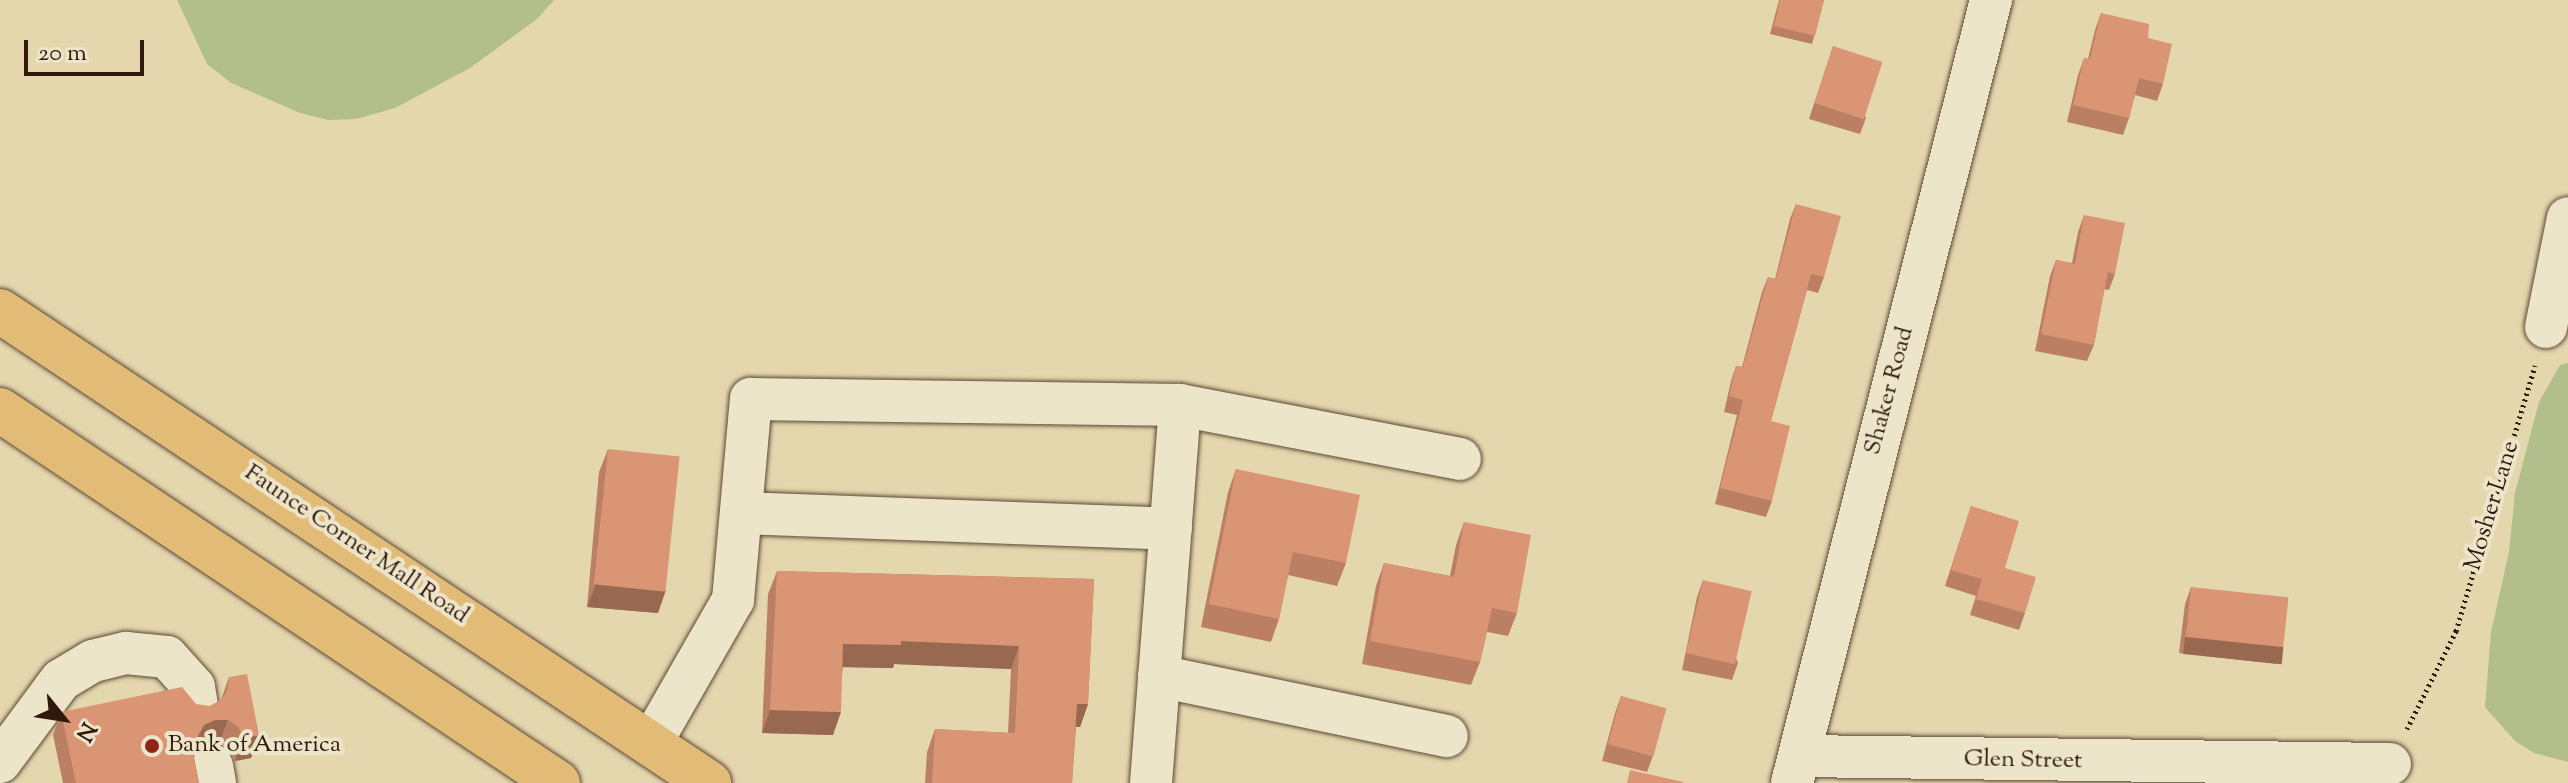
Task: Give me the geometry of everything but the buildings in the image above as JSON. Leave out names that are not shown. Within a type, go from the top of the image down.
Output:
[{"type":"main road","name":"Faunce Corner Mall Road","points":[[0,311],[709,783]]},
{"type":"main road","points":[[0,410],[558,783]]},
{"type":"street","name":"Shaker Road","points":[[1796,770],[1991,0]]},
{"type":"street","points":[[2546,327],[2568,218]]},
{"type":"street","points":[[651,743],[733,600],[751,399],[1180,405],[1460,459]]},
{"type":"street","points":[[1151,783],[1180,405]]},
{"type":"street","points":[[741,513],[1171,529]]},
{"type":"street","points":[[0,762],[61,680],[93,661],[126,653],[167,657],[194,687],[197,705]]},
{"type":"street","points":[[1159,676],[1447,736]]},
{"type":"street","name":"Glen Street","points":[[1796,770],[2390,764]]},
{"type":"path","name":"Mosher Lane","points":[[2390,764],[2456,631],[2546,327]]},
{"type":"green space","points":[[177,0],[554,0],[537,19],[470,68],[395,108],[356,119],[328,120],[300,113],[231,83],[207,64]]},
{"type":"green space","points":[[2568,363],[2568,762],[2534,753],[2515,741],[2485,707],[2491,632],[2509,552],[2515,493],[2539,402],[2560,365]]},
{"type":"place","name":"Bank of America","points":[[152,746]]}]
